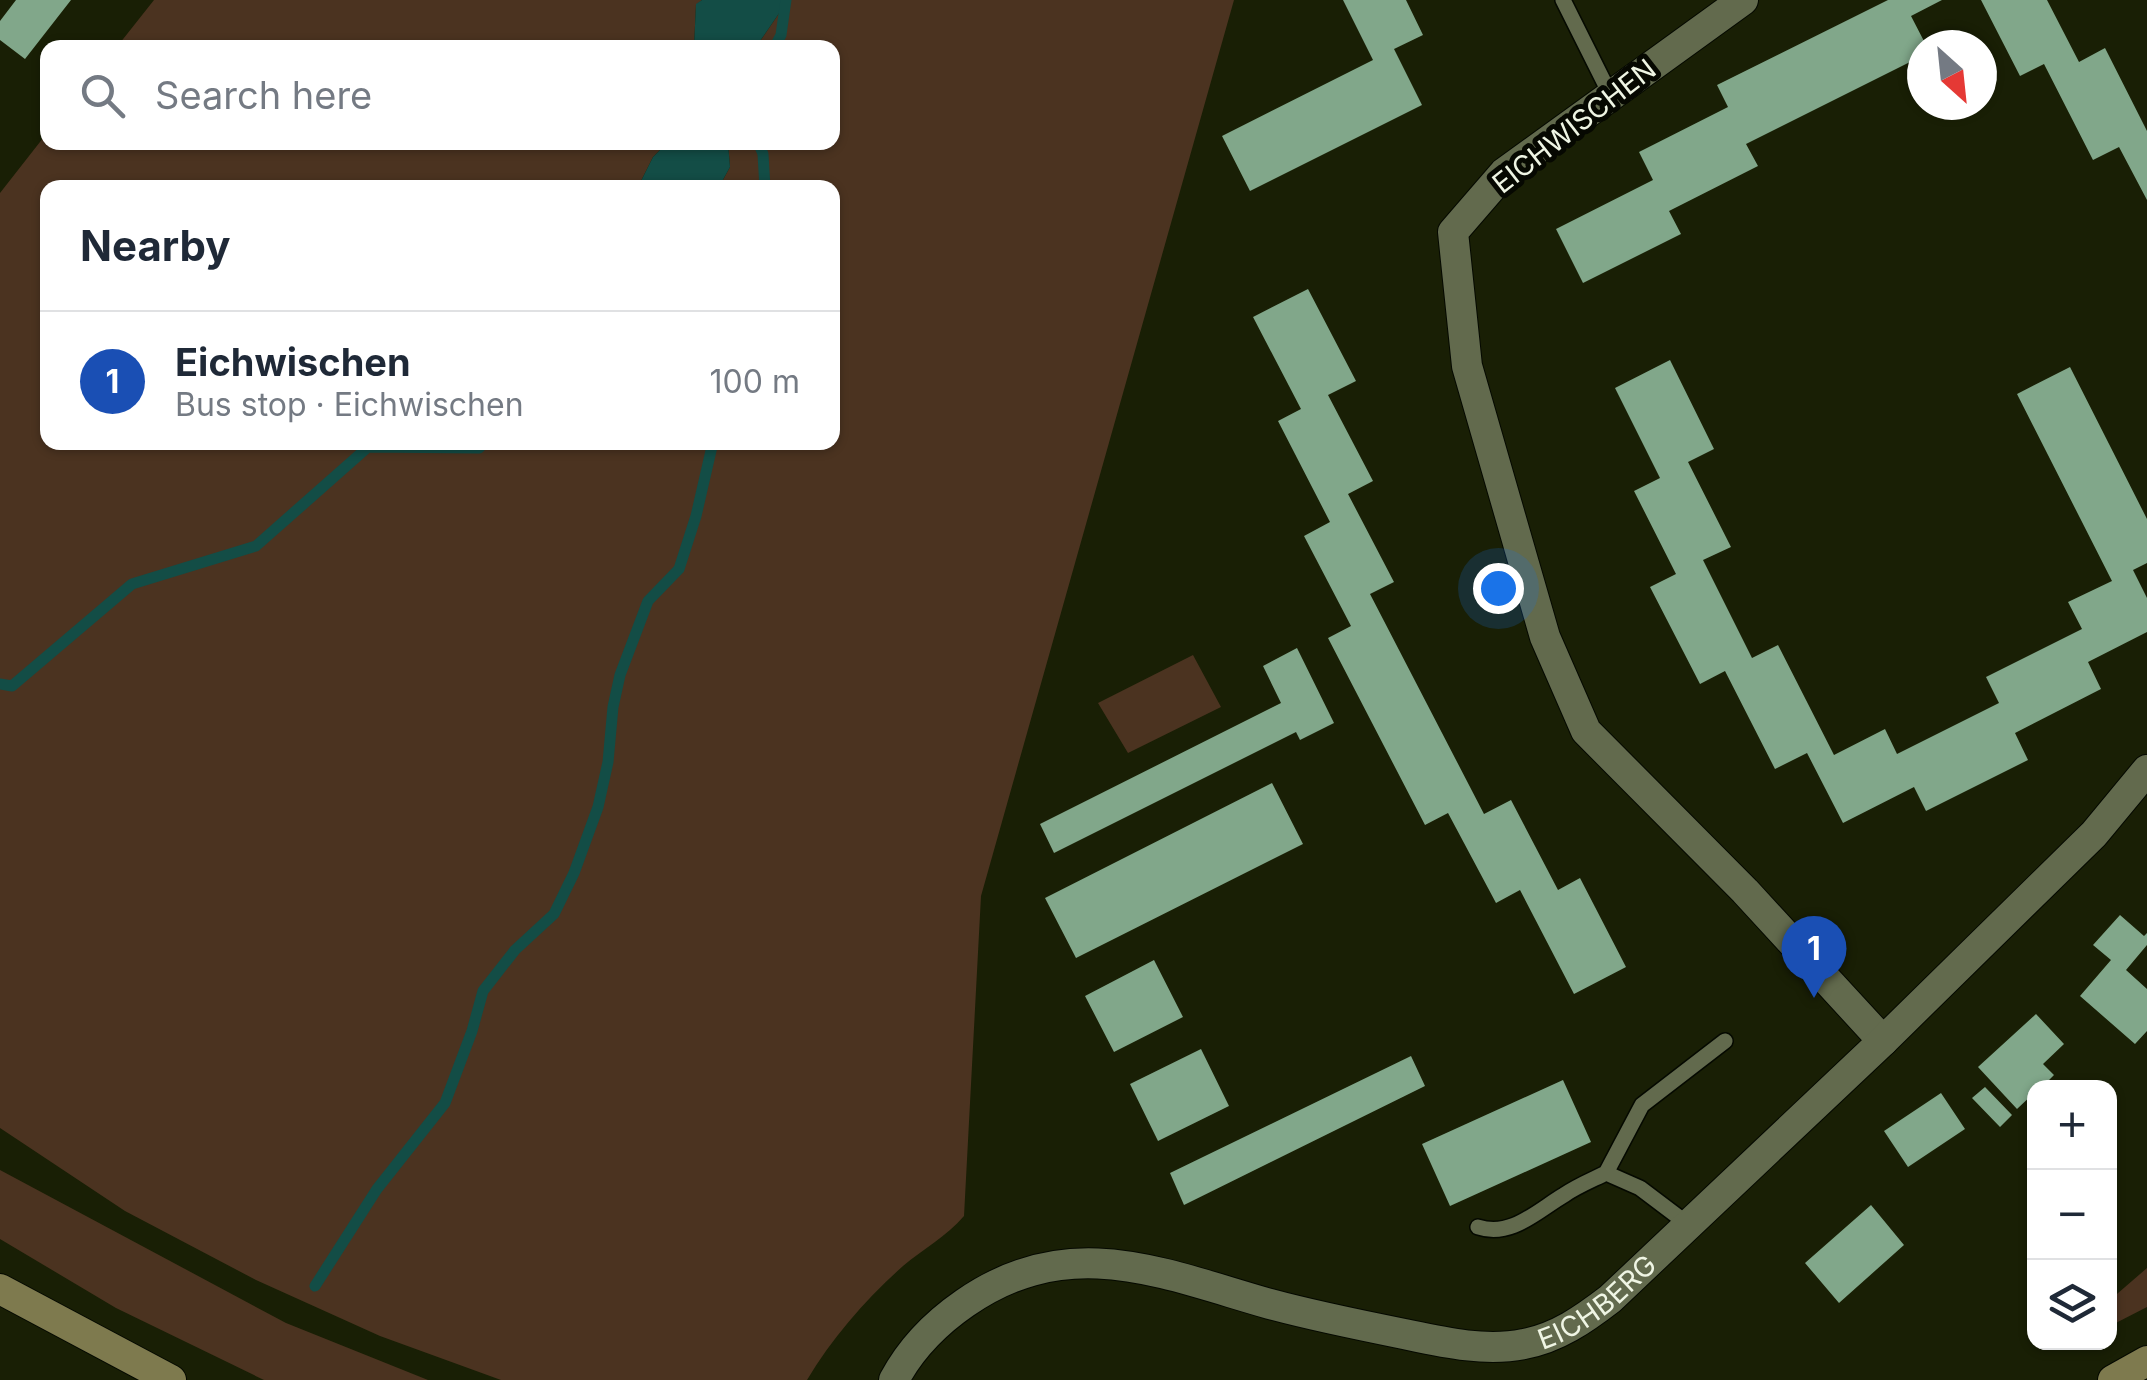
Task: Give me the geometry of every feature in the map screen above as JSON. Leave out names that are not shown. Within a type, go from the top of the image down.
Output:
[{"type":"main road","points":[[0,1289],[170,1380]]},
{"type":"main road","points":[[2112,1380],[2147,1362]]},
{"type":"street","name":"EICHWISCHEN","points":[[1743,0],[1504,173],[1453,232],[1467,366],[1545,637],[1586,731],[1745,891],[1883,1041]]},
{"type":"street","name":"EICHBERG","points":[[894,1380],[928,1334],[971,1299],[1018,1274],[1083,1262],[1134,1266],[1292,1310],[1434,1340],[1493,1347],[1523,1344],[1558,1333],[1610,1299],[1883,1041],[2094,834],[2147,770]]},
{"type":"lane","points":[[1562,0],[1611,96]]},
{"type":"lane","points":[[1478,1227],[1492,1232],[1516,1226],[1606,1173],[1642,1105],[1725,1041]]},
{"type":"lane","points":[[1606,1173],[1640,1188],[1689,1226]]},
{"type":"shaded area","points":[[154,0],[702,0],[696,5],[694,40],[122,40]]},
{"type":"shaded area","points":[[782,0],[1234,0],[981,896],[964,1216],[876,1292],[839,1334],[807,1380],[501,1380],[380,1336],[256,1280],[125,1211],[0,1128],[0,193],[40,142],[40,150],[660,150],[642,180],[40,180],[40,450],[840,450],[840,180],[723,180],[730,167],[729,150],[840,150],[840,40],[761,40],[782,9]]},
{"type":"shaded area","points":[[1193,655],[1221,707],[1128,753],[1098,703]]},
{"type":"shaded area","points":[[0,1170],[286,1323],[428,1380],[264,1380],[116,1308],[0,1239]]},
{"type":"shaded area","points":[[2147,1268],[2147,1307],[2117,1322],[2117,1294]]},
{"type":"water","points":[[702,0],[782,0],[782,9],[761,40],[694,40],[696,4]]},
{"type":"water","points":[[660,150],[729,150],[730,167],[723,180],[642,180]]},
{"type":"building","points":[[16,0],[71,0],[25,59],[0,40],[0,21]]},
{"type":"building","points":[[1343,0],[1406,0],[1423,35],[1394,49],[1422,105],[1250,191],[1222,136],[1373,60]]},
{"type":"building","points":[[1888,0],[1942,0],[1911,16],[1918,30],[1907,30],[1907,64],[1746,144],[1758,166],[1669,211],[1681,234],[1583,283],[1556,229],[1653,180],[1639,152],[1728,107],[1717,85]]},
{"type":"building","points":[[1981,0],[2047,0],[2079,62],[2105,48],[2147,131],[2147,200],[2119,147],[2093,160],[2044,64],[2020,76]]},
{"type":"building","points":[[1308,289],[1356,381],[1328,395],[1373,481],[1348,494],[1394,582],[1370,594],[1484,814],[1511,800],[1558,890],[1580,878],[1626,967],[1574,994],[1520,890],[1496,903],[1448,813],[1425,825],[1328,638],[1351,626],[1304,536],[1330,522],[1278,421],[1301,409],[1253,317]]},
{"type":"building","points":[[1670,360],[1714,449],[1688,462],[1731,547],[1703,560],[1752,658],[1778,645],[1834,755],[1885,729],[1897,754],[1999,703],[1986,677],[2082,629],[2068,602],[2112,581],[2017,394],[2070,367],[2147,519],[2147,563],[2133,570],[2147,598],[2147,632],[2088,662],[2101,689],[2015,733],[2028,760],[1926,811],[1914,787],[1843,823],[1807,753],[1775,769],[1725,671],[1700,684],[1650,587],[1676,574],[1634,491],[1660,478],[1615,388]]},
{"type":"building","points":[[1297,648],[1334,723],[1300,740],[1296,732],[1054,853],[1040,824],[1281,703],[1263,666]]},
{"type":"building","points":[[1272,783],[1303,844],[1076,958],[1045,898]]},
{"type":"building","points":[[2120,915],[2144,936],[2147,933],[2147,945],[2126,970],[2147,989],[2147,1031],[2135,1044],[2080,996],[2111,960],[2093,945]]},
{"type":"building","points":[[1154,960],[1183,1017],[1114,1052],[1085,996]]},
{"type":"building","points":[[2036,1014],[2064,1044],[2043,1064],[2054,1075],[2049,1080],[2027,1080],[2027,1100],[2017,1109],[1978,1067]]},
{"type":"building","points":[[1201,1049],[1229,1106],[1158,1141],[1130,1084]]},
{"type":"building","points":[[1411,1056],[1425,1086],[1184,1205],[1170,1173]]},
{"type":"building","points":[[1563,1080],[1591,1142],[1450,1206],[1422,1144]]},
{"type":"building","points":[[1985,1087],[2012,1115],[2000,1127],[1972,1098]]},
{"type":"building","points":[[1941,1093],[1965,1129],[1908,1167],[1884,1131]]},
{"type":"building","points":[[1871,1205],[1904,1245],[1839,1303],[1805,1263]]},
{"type":"waterway","points":[[778,40],[786,0]]},
{"type":"waterway","points":[[761,150],[765,180]]},
{"type":"waterway","points":[[0,684],[12,686],[132,584],[256,546],[365,450]]},
{"type":"waterway","points":[[315,1286],[377,1189],[445,1103],[483,991],[515,950],[554,914],[574,873],[598,807],[620,675],[648,601],[679,569],[711,450]]},
{"type":"place","name":"Eichwischen","points":[[1814,998]]}]
